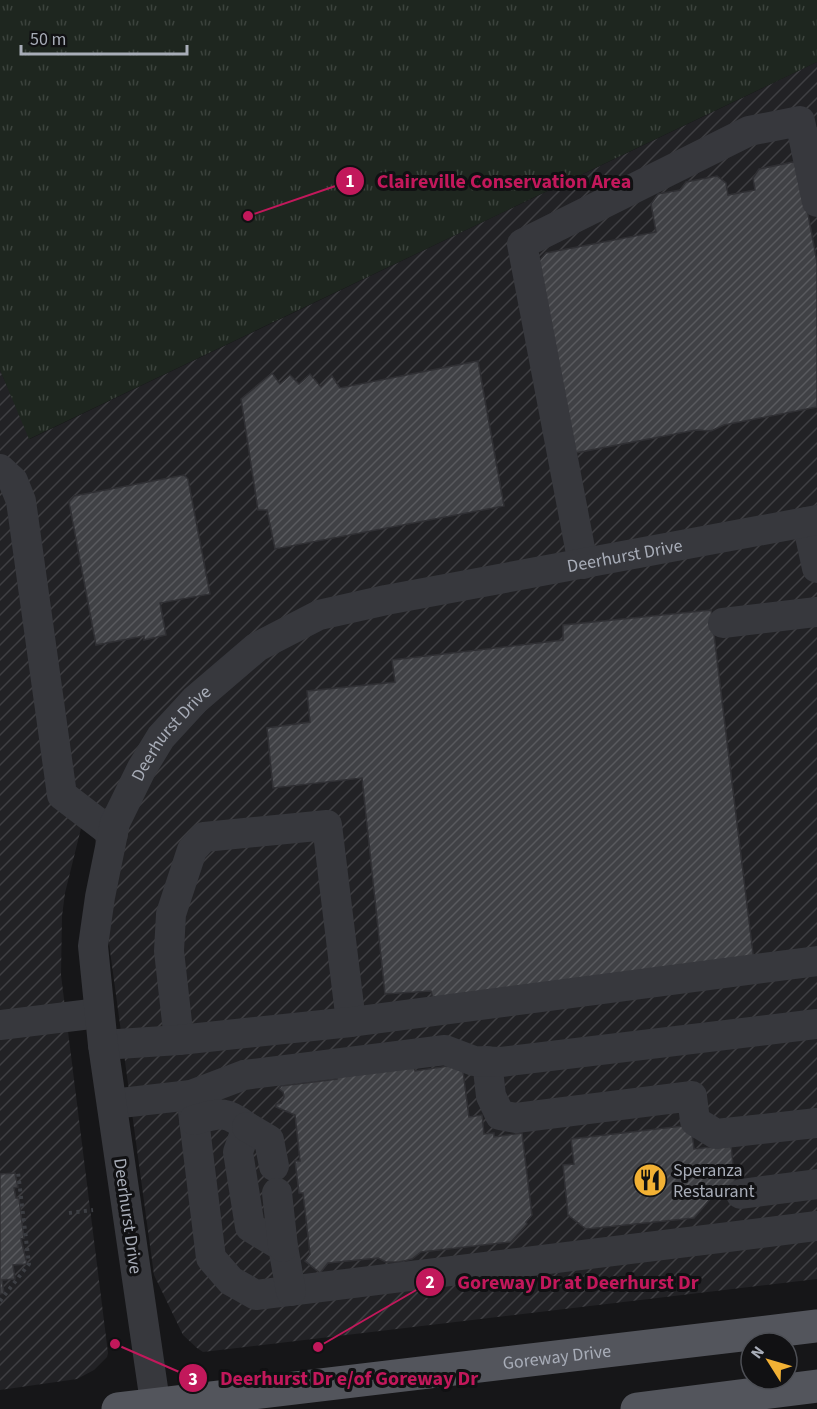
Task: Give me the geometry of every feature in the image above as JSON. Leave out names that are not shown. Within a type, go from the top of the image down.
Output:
[{"type":"main road","name":"Goreway Drive","points":[[118,1409],[155,1407],[817,1326]]},
{"type":"main road","points":[[637,1409],[817,1386]]},
{"type":"street","points":[[584,564],[522,243],[749,131],[800,121],[817,202]]},
{"type":"street","points":[[0,469],[13,482],[21,501],[62,795],[113,834]]},
{"type":"street","points":[[812,521],[817,568]]},
{"type":"street","name":"Deerhurst Drive","points":[[155,1407],[103,1045],[93,946],[100,897],[115,824],[142,768],[161,737],[195,700],[257,647],[319,615],[386,600],[812,521]]},
{"type":"street","points":[[723,623],[817,612]]},
{"type":"street","points":[[179,1040],[169,951],[171,914],[192,850],[204,837],[211,836],[327,825],[351,1022]]},
{"type":"street","points":[[103,1045],[179,1040],[351,1022],[817,962]]},
{"type":"street","points":[[0,1025],[99,1013]]},
{"type":"street","points":[[192,1107],[244,1075],[445,1050],[474,1061],[501,1062],[817,1024]]},
{"type":"street","points":[[487,1061],[491,1096],[500,1115],[516,1118],[692,1096],[695,1121],[716,1134],[817,1123]]},
{"type":"street","points":[[112,1104],[192,1107],[232,1115],[269,1140],[291,1291]]},
{"type":"street","points":[[192,1107],[211,1258],[231,1281],[256,1295],[817,1226]]},
{"type":"street","points":[[248,1127],[238,1152],[250,1227],[283,1246]]},
{"type":"street","points":[[741,1194],[817,1184]]},
{"type":"path","points":[[0,1301],[30,1264],[18,1172]]},
{"type":"path","points":[[69,1213],[93,1210]]},
{"type":"shaded area","points":[[817,62],[817,1279],[203,1352],[183,1335],[154,1275],[89,796],[65,893],[62,916],[61,975],[108,1353],[94,1370],[77,1379],[0,1390],[0,370],[30,439]]},
{"type":"green space","points":[[0,0],[817,0],[817,62],[29,439],[0,370]]},
{"type":"building","points":[[798,161],[817,262],[817,407],[724,425],[711,431],[696,430],[575,453],[539,261],[546,253],[656,232],[651,204],[658,194],[680,190],[686,182],[717,176],[726,183],[728,195],[755,190],[753,178],[759,169]]},
{"type":"building","points":[[478,361],[504,506],[275,549],[267,510],[258,510],[241,399],[272,373],[280,384],[290,375],[299,384],[310,374],[321,387],[332,376],[340,388]]},
{"type":"building","points":[[184,475],[188,479],[210,594],[160,603],[166,635],[144,640],[144,636],[96,645],[69,502],[74,496]]},
{"type":"building","points":[[711,610],[754,962],[434,1003],[431,991],[385,994],[362,778],[273,788],[267,728],[310,722],[307,691],[395,682],[392,660],[563,640],[563,625]]},
{"type":"building","points":[[462,1064],[469,1117],[482,1115],[484,1134],[494,1133],[494,1137],[522,1133],[532,1215],[526,1222],[527,1224],[511,1242],[421,1252],[412,1259],[399,1262],[386,1262],[378,1258],[328,1263],[320,1273],[305,1261],[310,1254],[303,1193],[299,1193],[295,1161],[300,1161],[295,1115],[276,1107],[276,1104],[281,1103],[284,1097],[283,1092],[279,1089],[281,1086],[337,1079],[337,1075],[414,1065],[415,1071]]},
{"type":"building","name":"Speranza Restaurant","points":[[691,1125],[694,1149],[731,1145],[736,1195],[712,1197],[694,1218],[586,1229],[568,1215],[563,1165],[574,1164],[571,1139]]},
{"type":"building","points":[[15,1173],[18,1187],[14,1188],[16,1198],[19,1198],[24,1238],[21,1239],[27,1264],[13,1265],[15,1279],[2,1280],[4,1293],[0,1294],[0,1174]]},
{"type":"place","name":"Claireville Conservation Area","points":[[248,216]]},
{"type":"place","name":"Speranza Restaurant","points":[[650,1180]]},
{"type":"place","name":"Deerhurst Dr e/of Goreway Dr","points":[[115,1344]]},
{"type":"place","name":"Goreway Dr at Deerhurst Dr","points":[[318,1347]]}]
